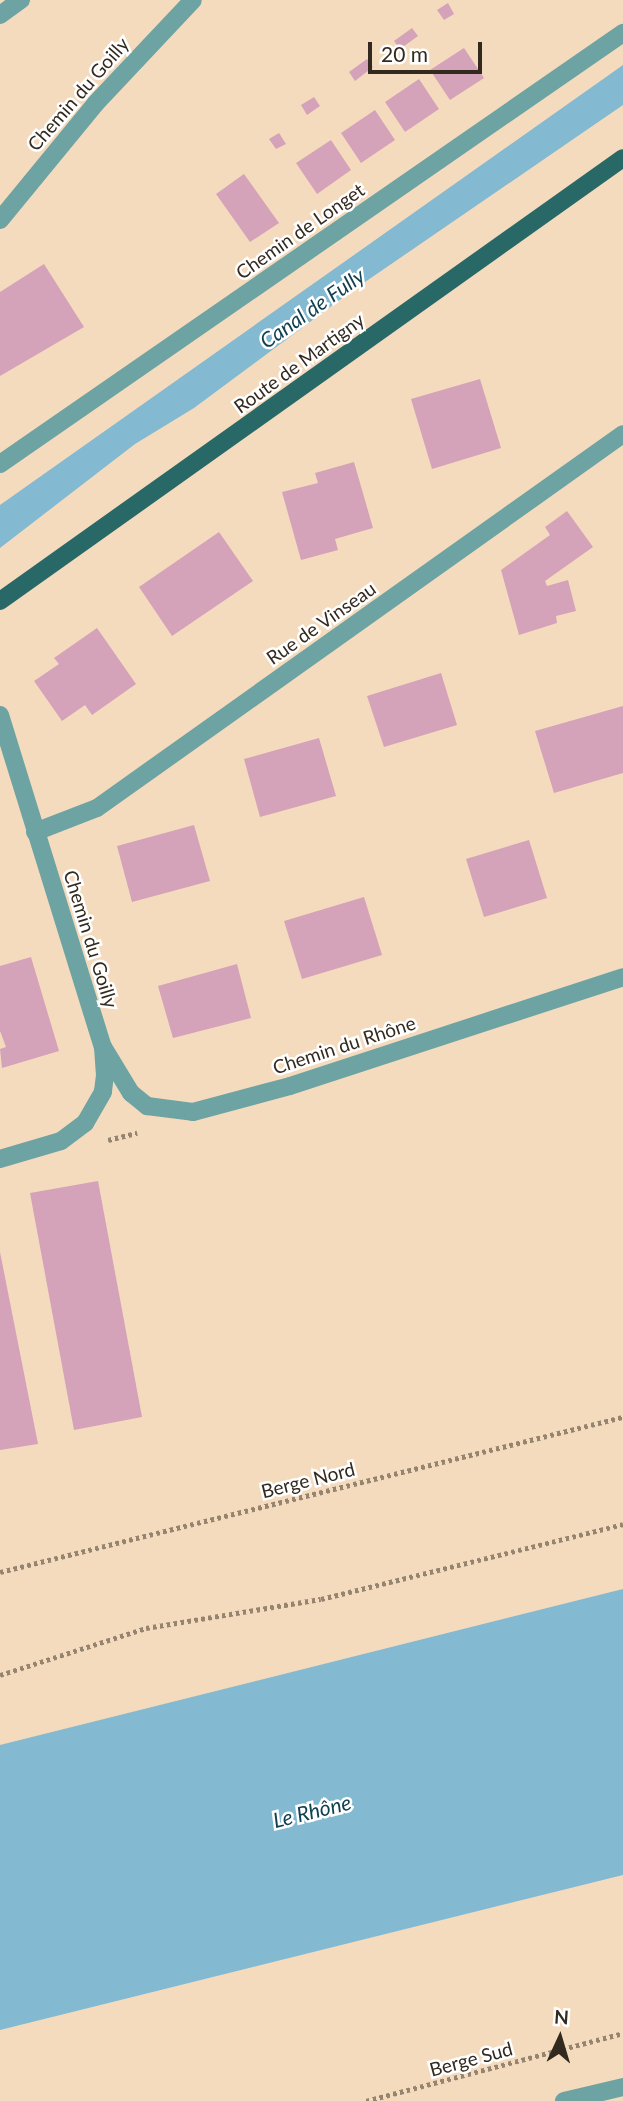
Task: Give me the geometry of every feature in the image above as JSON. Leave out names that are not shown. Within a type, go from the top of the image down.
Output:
[{"type":"main road","name":"Route de Martigny","points":[[0,601],[623,158]]},
{"type":"street","points":[[0,15],[21,0]]},
{"type":"street","name":"Chemin du Goilly","points":[[0,220],[96,103],[193,0]]},
{"type":"street","name":"Chemin de Longet","points":[[0,464],[623,33]]},
{"type":"street","name":"Rue de Vinseau","points":[[35,832],[97,808],[623,434]]},
{"type":"street","name":"Chemin du Goilly","points":[[0,715],[103,1047],[105,1075],[96,1107],[69,1135],[39,1150],[0,1159]]},
{"type":"street","name":"Chemin du Rhône","points":[[103,1047],[131,1093],[147,1106],[193,1112],[290,1086],[623,977]]},
{"type":"street","points":[[564,2101],[623,2087]]},
{"type":"path","points":[[101,1142],[140,1132]]},
{"type":"path","name":"Berge Nord","points":[[0,1572],[623,1417]]},
{"type":"path","points":[[0,1675],[146,1628],[321,1599],[623,1524]]},
{"type":"path","name":"Berge Sud","points":[[366,2101],[623,2033]]},
{"type":"water","name":"Canal de Fully","points":[[623,65],[623,105],[349,293],[194,408],[135,444],[0,548],[0,505]]},
{"type":"water","name":"Le Rhône","points":[[623,1589],[623,1875],[0,2030],[0,1745]]},
{"type":"building","points":[[448,3],[454,14],[444,20],[437,10]]},
{"type":"building","points":[[412,28],[418,36],[400,49],[394,41]]},
{"type":"building","points":[[464,48],[484,78],[450,100],[430,70]]},
{"type":"building","points":[[367,59],[373,67],[355,81],[349,72]]},
{"type":"building","points":[[419,79],[439,109],[405,132],[385,102]]},
{"type":"building","points":[[314,97],[320,106],[307,115],[301,105]]},
{"type":"building","points":[[375,110],[395,140],[361,163],[341,133]]},
{"type":"building","points":[[279,133],[286,144],[276,149],[269,139]]},
{"type":"building","points":[[331,140],[351,170],[317,194],[296,163]]},
{"type":"building","points":[[244,174],[279,223],[250,242],[216,194]]},
{"type":"building","points":[[44,264],[84,327],[0,376],[0,292]]},
{"type":"building","points":[[480,379],[501,448],[432,469],[411,399]]},
{"type":"building","points":[[354,462],[373,528],[335,539],[338,550],[301,560],[282,492],[318,483],[315,473]]},
{"type":"building","points":[[567,511],[593,547],[545,581],[547,586],[568,580],[576,611],[556,616],[557,623],[519,635],[501,570],[550,535],[545,527]]},
{"type":"building","points":[[219,532],[253,581],[172,636],[139,587]]},
{"type":"building","points":[[97,628],[136,684],[92,715],[85,705],[62,721],[34,681],[59,664],[54,658]]},
{"type":"building","points":[[441,673],[457,725],[384,747],[367,696]]},
{"type":"building","points":[[623,706],[623,773],[554,793],[535,731]]},
{"type":"building","points":[[319,738],[336,796],[260,817],[244,759]]},
{"type":"building","points":[[194,825],[210,881],[132,902],[117,846]]},
{"type":"building","points":[[529,840],[547,898],[484,917],[466,859]]},
{"type":"building","points":[[364,897],[382,955],[302,979],[284,921]]},
{"type":"building","points":[[31,957],[59,1051],[2,1068],[0,1049],[6,1047],[0,1031],[0,966]]},
{"type":"building","points":[[237,964],[251,1018],[173,1038],[158,986]]},
{"type":"building","points":[[98,1181],[142,1417],[74,1430],[30,1193]]},
{"type":"building","points":[[0,1252],[38,1444],[0,1450]]}]
